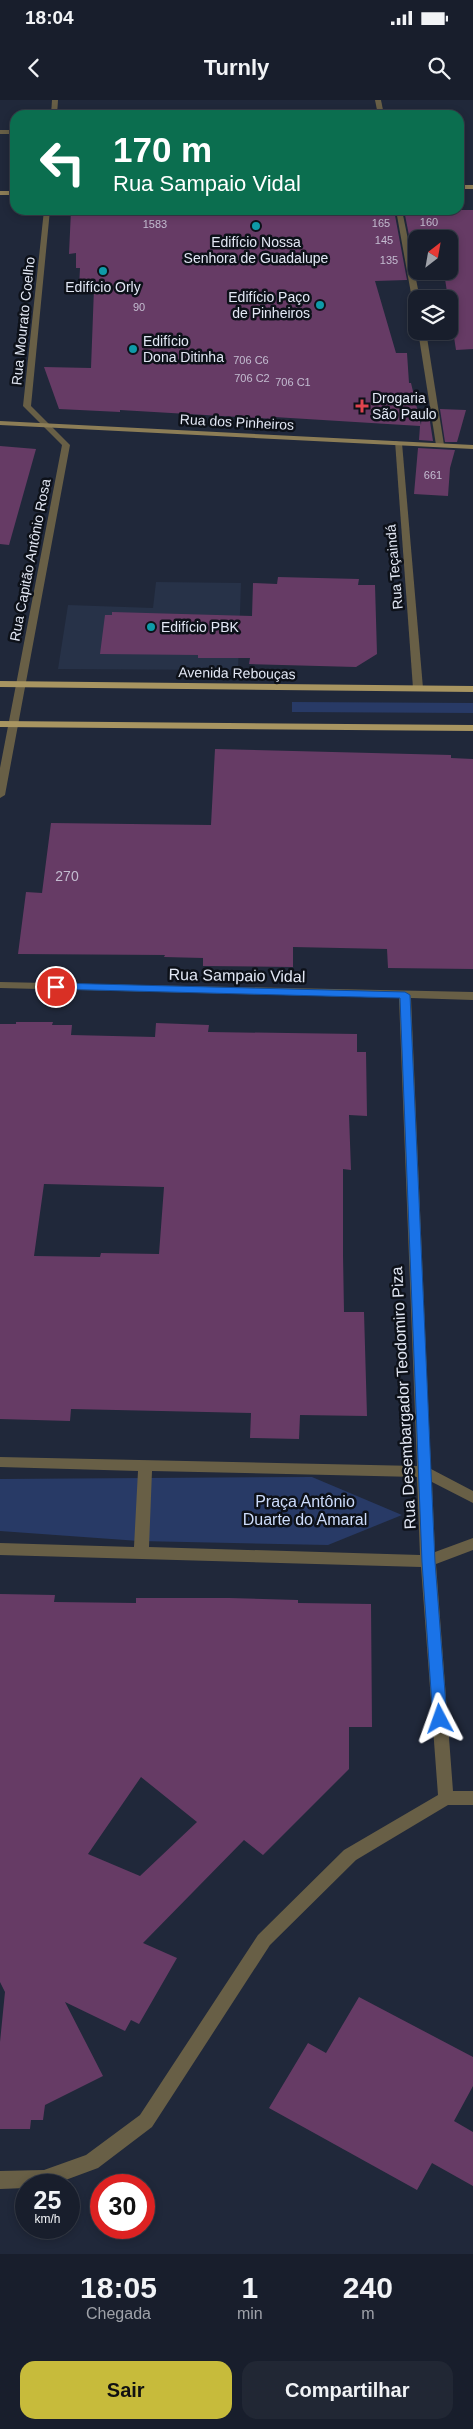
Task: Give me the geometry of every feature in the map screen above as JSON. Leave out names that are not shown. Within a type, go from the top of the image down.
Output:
[{"type":"main road","name":"Rua dos Pinheiros","points":[[0,423],[473,447]]},
{"type":"main road","name":"Avenida Rebouças","points":[[0,684],[473,689]]},
{"type":"main road","points":[[0,724],[473,728]]},
{"type":"street","name":"Rua Mourato Coelho","points":[[46,215],[27,406],[48,426]]},
{"type":"street","points":[[400,215],[414,290]]},
{"type":"street","points":[[423,340],[440,445]]},
{"type":"street","name":"Rua Capitão Antônio Rosa","points":[[0,795],[66,445],[48,426]]},
{"type":"street","name":"Rua Teçaindá","points":[[398,443],[418,688]]},
{"type":"street","name":"Rua Sampaio Vidal","points":[[0,986],[473,996]]},
{"type":"street","name":"Rua Desembargador Teodomiro Piza","points":[[405,995],[428,1562],[446,1798]]},
{"type":"street","points":[[0,1462],[424,1472],[473,1497]]},
{"type":"street","points":[[141,1553],[145,1466]]},
{"type":"street","points":[[0,1549],[428,1562],[473,1544]]},
{"type":"street","points":[[0,2180],[44,2179],[92,2162],[146,2121],[264,1940],[350,1855],[446,1798],[473,1798]]},
{"type":"shaded area","points":[[156,582],[241,583],[238,670],[58,669],[68,605],[153,608]]},
{"type":"green space","points":[[292,702],[473,703],[473,713],[292,712]]},
{"type":"green space","name":"Praça Antônio Duarte do Amaral","points":[[312,1477],[402,1515],[328,1545],[139,1541],[0,1531],[0,1479]]},
{"type":"building","points":[[464,210],[473,210],[473,349],[456,350],[454,340],[458,340],[458,290],[447,290],[445,280],[458,280],[458,230],[408,230],[405,215],[464,215]]},
{"type":"building","points":[[71,215],[395,215],[407,280],[375,281],[396,353],[407,353],[409,383],[411,383],[421,425],[422,409],[428,409],[433,441],[419,440],[420,426],[274,417],[274,419],[120,410],[120,412],[59,409],[44,367],[91,368],[94,288],[79,288],[80,268],[76,268],[76,253],[69,254]]},
{"type":"building","points":[[440,409],[466,410],[457,442],[445,442]]},
{"type":"building","points":[[0,446],[36,449],[9,545],[0,544]]},
{"type":"building","points":[[418,448],[455,450],[450,468],[448,496],[414,494]]},
{"type":"building","points":[[278,577],[359,579],[358,585],[375,585],[377,654],[356,667],[249,664],[250,658],[198,658],[198,655],[100,654],[105,615],[112,615],[112,612],[252,616],[253,583],[277,584]]},
{"type":"building","points":[[215,749],[451,755],[451,758],[473,759],[473,969],[388,968],[387,949],[293,947],[293,967],[203,966],[203,958],[164,957],[165,955],[18,954],[26,892],[42,893],[51,823],[211,825]]},
{"type":"building","points":[[16,1022],[53,1022],[52,1025],[72,1025],[71,1035],[155,1037],[156,1023],[209,1025],[208,1032],[357,1034],[357,1052],[366,1052],[367,1116],[349,1115],[351,1170],[343,1169],[344,1312],[364,1312],[367,1416],[300,1415],[299,1439],[250,1438],[251,1413],[71,1409],[70,1421],[0,1419],[0,1024],[16,1024]],"holes":[[[44,1184],[164,1187],[159,1254],[101,1253],[100,1257],[34,1256]]]},
{"type":"building","points":[[0,1594],[55,1595],[54,1602],[136,1603],[136,1598],[229,1598],[298,1600],[298,1603],[371,1604],[372,1727],[349,1727],[349,1769],[263,1855],[244,1840],[143,1943],[177,1958],[139,2024],[131,2020],[125,2031],[65,2002],[103,2076],[45,2105],[43,2120],[31,2120],[30,2129],[0,2129],[0,2042],[5,1992],[0,1982]],"holes":[[[141,1777],[197,1822],[140,1876],[88,1854]]]},
{"type":"building","points":[[359,1997],[473,2057],[473,2086],[454,2121],[473,2132],[473,2186],[432,2163],[417,2190],[269,2108],[308,2043],[326,2053]]},
{"type":"place","name":"Edifício Nossa Senhora de Guadalupe","points":[[256,226]]},
{"type":"place","name":"Edifício Orly","points":[[103,271]]},
{"type":"place","name":"Edifício Paço de Pinheiros","points":[[320,305]]},
{"type":"place","name":"Edifício Dona Ditinha","points":[[133,349]]},
{"type":"place","name":"Drogaria São Paulo","points":[[362,406]]},
{"type":"place","name":"Edifício PBK","points":[[151,627]]},
{"type":"route","points":[[56,987],[405,995],[410,1163],[428,1562],[440,1719]]}]
